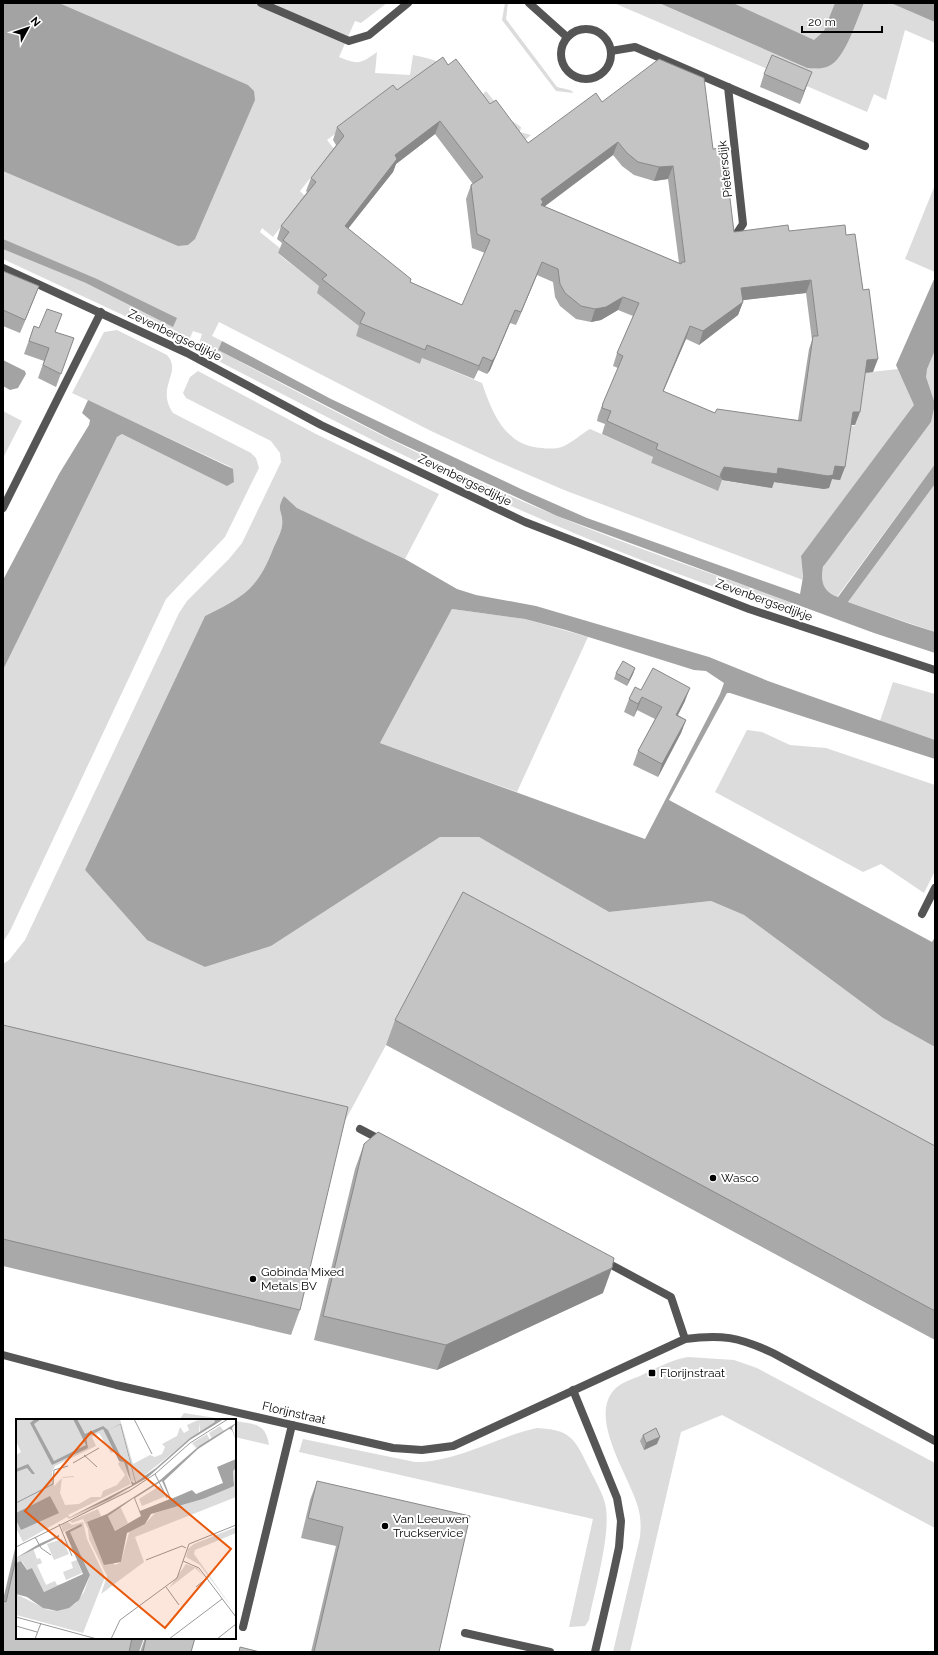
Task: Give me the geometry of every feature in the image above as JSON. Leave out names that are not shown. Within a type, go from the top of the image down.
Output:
[{"type":"street","points":[[261,3],[349,41],[369,35],[408,3]]},
{"type":"street","points":[[529,3],[567,37]]},
{"type":"street","points":[[587,29],[598,32],[606,40],[611,50],[610,63],[603,74],[591,79],[578,79],[568,72],[562,61],[561,49],[567,37],[576,31],[587,29]]},
{"type":"street","points":[[611,50],[635,47],[865,146]]},
{"type":"street","name":"Pietersdijk","points":[[728,87],[743,224],[730,245]]},
{"type":"street","name":"Zevenbergsedijkje","points":[[3,268],[187,353],[321,425],[525,522],[749,609],[935,670]]},
{"type":"street","points":[[3,508],[101,312]]},
{"type":"street","points":[[922,914],[935,888]]},
{"type":"street","points":[[360,1129],[388,1144]]},
{"type":"street","points":[[595,1256],[671,1297],[685,1339]]},
{"type":"street","name":"Florijnstraat","points":[[3,1355],[116,1385],[393,1448],[422,1450],[453,1446],[685,1339],[705,1336],[731,1337],[751,1343],[935,1441]]},
{"type":"street","points":[[573,1390],[617,1498],[621,1521],[615,1568],[595,1652]]},
{"type":"street","points":[[243,1627],[292,1425]]},
{"type":"street","points":[[465,1633],[550,1652]]},
{"type":"shaded area","points":[[3,3],[387,3],[361,23],[355,21],[339,57],[359,62],[367,59],[377,52],[375,73],[410,75],[413,55],[445,64],[474,81],[471,85],[483,94],[486,91],[509,119],[521,127],[520,132],[531,135],[519,145],[393,98],[389,93],[327,140],[334,149],[300,191],[305,196],[273,237],[262,228],[260,232],[281,249],[278,253],[282,257],[322,288],[360,326],[356,336],[420,364],[422,358],[482,383],[491,406],[502,426],[519,442],[529,446],[548,449],[562,447],[590,429],[653,457],[651,463],[715,490],[719,480],[772,488],[773,481],[823,489],[848,425],[855,426],[862,373],[898,369],[901,376],[935,283],[935,464],[837,597],[826,590],[821,582],[821,573],[825,564],[847,536],[855,522],[870,465],[801,556],[803,580],[564,490],[494,460],[431,431],[219,322],[212,336],[222,341],[218,350],[343,416],[428,458],[514,498],[586,528],[795,603],[789,613],[578,535],[469,487],[313,410],[197,350],[202,334],[193,331],[187,345],[3,259]]},
{"type":"shaded area","points":[[3,3],[59,3],[248,85],[254,91],[255,100],[195,239],[188,245],[178,246],[3,171]]},
{"type":"shaded area","points":[[505,3],[508,3],[506,19],[557,87],[570,90],[574,93],[556,91],[502,20]]},
{"type":"shaded area","points":[[614,3],[659,3],[807,68],[818,69],[679,3],[935,3],[935,43],[905,30],[886,100],[874,94],[867,112]]},
{"type":"shaded area","points":[[659,3],[733,3],[814,40],[824,31],[835,3],[864,3],[850,38],[835,62],[824,68],[816,69],[807,68]]},
{"type":"shaded area","points":[[891,3],[935,3],[935,22]]},
{"type":"shaded area","points":[[935,185],[935,272],[905,259]]},
{"type":"shaded area","points":[[3,239],[97,279],[177,318],[173,327],[86,283],[3,249]]},
{"type":"shaded area","points":[[935,277],[935,350],[927,369],[926,377],[935,404],[931,422],[823,567],[822,581],[829,592],[838,597],[935,464],[935,484],[848,602],[935,632],[935,653],[874,633],[557,516],[391,439],[218,350],[222,341],[331,399],[521,489],[587,518],[800,594],[803,577],[801,556],[914,405],[896,365]]},
{"type":"shaded area","points":[[117,330],[167,355],[171,362],[172,368],[167,388],[167,395],[168,403],[173,413],[251,453],[256,458],[259,468],[225,537],[166,599],[10,931],[3,942],[3,670],[113,443],[117,437],[122,434],[233,468],[72,393],[104,332]]},
{"type":"shaded area","points":[[3,360],[25,371],[26,374],[18,388],[10,390],[3,386]]},
{"type":"shaded area","points":[[198,371],[316,434],[439,494],[405,559],[297,508],[284,496],[280,505],[282,522],[281,529],[267,563],[261,574],[247,591],[205,616],[85,870],[146,939],[205,967],[271,946],[440,837],[479,837],[609,912],[711,901],[744,915],[883,1018],[935,1047],[935,1175],[386,1045],[339,1132],[3,1049],[3,964],[9,960],[25,940],[179,613],[187,601],[229,559],[242,543],[281,462],[280,453],[271,441],[186,398],[183,393],[190,377]]},
{"type":"shaded area","points":[[88,400],[233,469],[234,482],[227,486],[122,434],[117,437],[3,670],[3,580],[59,474],[89,425],[90,420],[82,413]]},
{"type":"shaded area","points":[[3,411],[22,421],[3,458]]},
{"type":"shaded area","points":[[935,484],[935,632],[848,602]]},
{"type":"shaded area","points":[[284,496],[297,508],[405,559],[457,589],[476,595],[536,606],[709,657],[768,681],[935,740],[935,759],[727,693],[669,800],[932,942],[935,937],[935,1047],[883,1018],[744,915],[711,901],[609,912],[479,837],[440,837],[271,946],[205,967],[147,940],[85,870],[205,616],[247,591],[261,574],[267,563],[281,529],[281,501]],"holes":[[[452,609],[525,619],[566,630],[694,670],[706,671],[724,683],[720,694],[645,839],[380,743]]]},
{"type":"shaded area","points":[[452,609],[525,619],[588,637],[517,792],[380,743]]},
{"type":"shaded area","points":[[893,682],[935,694],[935,740],[880,721]]},
{"type":"shaded area","points":[[747,730],[762,732],[790,745],[826,748],[935,785],[935,871],[924,893],[881,864],[863,872],[715,792]]},
{"type":"shaded area","points":[[688,1357],[734,1360],[757,1368],[935,1463],[935,1528],[722,1415],[681,1432],[630,1652],[613,1652],[640,1537],[641,1526],[640,1515],[634,1495],[613,1448],[608,1432],[606,1416],[607,1402],[614,1390],[623,1383],[670,1362]]},
{"type":"shaded area","points":[[184,1413],[222,1419],[180,1419]]},
{"type":"shaded area","points":[[236,1421],[258,1426],[265,1432],[269,1445],[236,1437]]},
{"type":"shaded area","points":[[537,1428],[557,1431],[570,1437],[579,1448],[605,1503],[607,1520],[604,1548],[589,1620],[585,1626],[569,1627],[593,1519],[299,1452],[303,1439],[415,1462],[431,1461],[461,1454]]},
{"type":"building","points":[[772,55],[812,72],[804,91],[764,74]]},
{"type":"building","points":[[443,57],[448,65],[456,59],[490,104],[496,100],[528,143],[596,93],[602,102],[659,59],[704,78],[713,149],[724,148],[734,232],[788,225],[789,231],[845,225],[846,235],[855,234],[863,290],[869,289],[878,359],[867,360],[860,412],[853,412],[845,467],[835,466],[833,475],[828,476],[778,468],[777,474],[724,467],[720,475],[722,478],[656,449],[658,444],[607,421],[611,411],[602,408],[603,403],[623,356],[617,353],[639,303],[623,297],[606,307],[595,309],[581,306],[565,293],[560,284],[558,269],[542,262],[521,312],[515,310],[495,357],[492,361],[483,357],[479,366],[427,345],[425,350],[360,323],[365,313],[322,279],[327,275],[283,240],[289,232],[281,226],[316,182],[311,178],[344,136],[337,127],[393,85],[397,90]],"holes":[[[440,121],[483,177],[471,185],[477,234],[490,240],[462,305],[410,282],[411,279],[345,226],[397,159],[395,155]],[[618,142],[627,153],[638,162],[659,167],[673,166],[685,262],[682,262],[681,264],[541,205],[543,202],[541,199]],[[811,280],[818,336],[813,336],[801,421],[717,409],[715,413],[663,391],[690,326],[703,331],[743,302],[741,288]]]},
{"type":"building","points":[[3,271],[39,286],[25,320],[3,310]]},
{"type":"building","points":[[47,309],[62,314],[55,332],[74,338],[61,374],[43,365],[49,348],[29,341],[34,326],[39,328]]},
{"type":"building","points":[[623,661],[635,668],[629,680],[616,673]]},
{"type":"building","points":[[653,668],[690,688],[676,715],[686,720],[662,764],[638,751],[662,707],[642,697],[638,704],[629,699],[635,687],[641,690]]},
{"type":"building","points":[[463,892],[935,1146],[935,1311],[395,1020]]},
{"type":"building","points":[[3,1025],[348,1107],[300,1310],[3,1239]]},
{"type":"building","points":[[378,1132],[614,1258],[612,1268],[446,1345],[323,1316],[364,1144]]},
{"type":"building","points":[[656,1428],[660,1437],[646,1443],[643,1435]]},
{"type":"building","points":[[317,1481],[470,1516],[439,1652],[314,1652],[343,1527],[308,1518]]},
{"type":"building","points":[[16,1558],[16,1639],[132,1639],[129,1652],[3,1652],[3,1601],[6,1602]]},
{"type":"building","points":[[146,1639],[195,1639],[191,1652],[143,1652]]},
{"type":"building","points":[[240,1647],[260,1652],[239,1652]]},
{"type":"place","name":"Wasco","points":[[713,1178]]},
{"type":"place","name":"Gobinda Mixed Metals BV","points":[[253,1279]]},
{"type":"place","name":"Florijnstraat","points":[[652,1373]]},
{"type":"place","name":"Van Leeuwen Truckservice","points":[[385,1526]]}]
